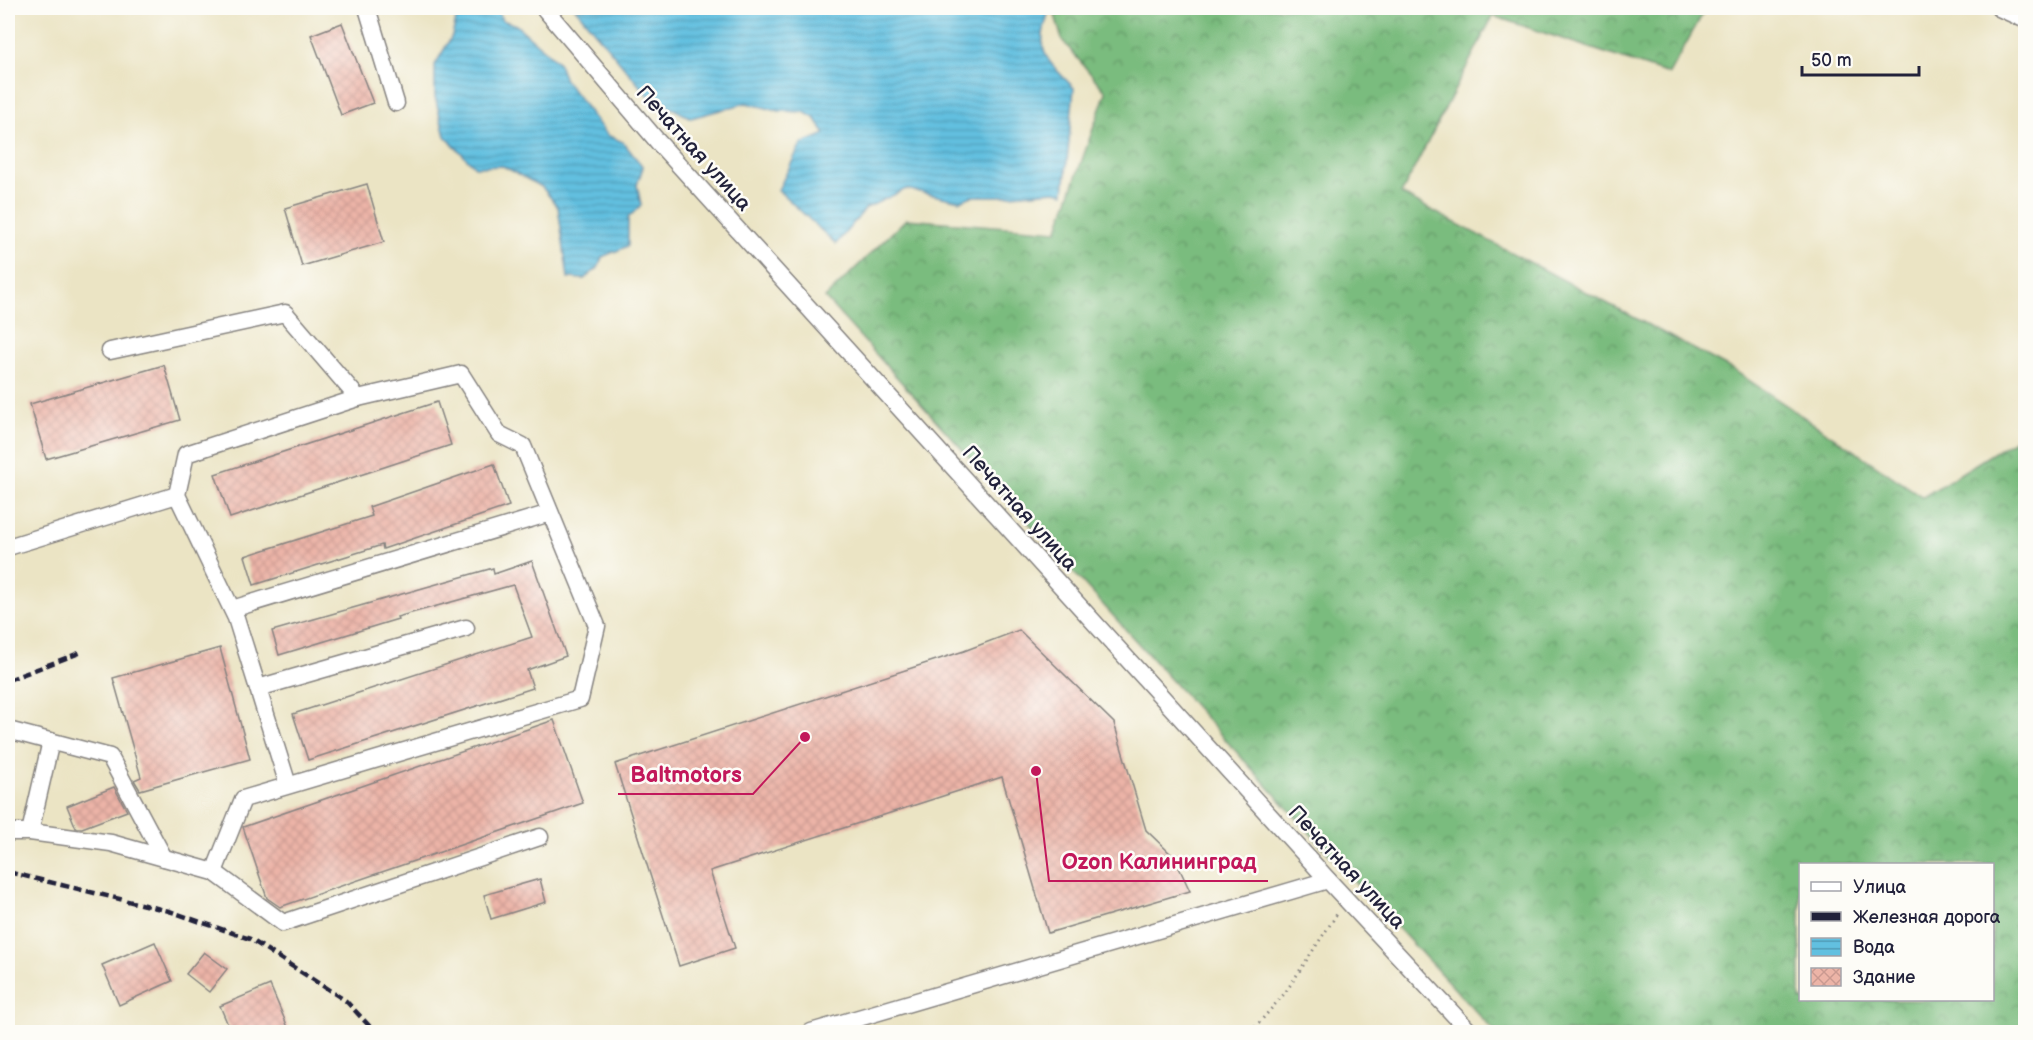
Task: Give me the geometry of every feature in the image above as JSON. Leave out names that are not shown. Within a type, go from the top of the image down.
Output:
[{"type":"street","points":[[367,8],[396,103]]},
{"type":"street","name":"Печатная улица","points":[[544,8],[658,143],[1346,900],[1470,1032]]},
{"type":"street","points":[[1999,8],[2025,20]]},
{"type":"street","points":[[110,351],[285,313],[358,398]]},
{"type":"street","points":[[214,872],[243,799],[580,699],[597,626],[523,446],[499,434],[461,374],[358,398],[186,454],[177,495],[232,609],[288,785]]},
{"type":"street","points":[[8,547],[177,495]]},
{"type":"street","points":[[232,609],[550,513]]},
{"type":"street","points":[[258,688],[466,628]]},
{"type":"street","points":[[8,730],[110,757],[164,858]]},
{"type":"street","points":[[30,832],[51,741]]},
{"type":"street","points":[[8,832],[30,832],[111,843],[214,872],[283,923],[540,837]]},
{"type":"street","points":[[812,1032],[1328,880]]},
{"type":"path","points":[[1251,1032],[1285,993],[1346,900]]},
{"type":"green space","points":[[1053,8],[1706,8],[1669,74],[1493,16],[1401,194],[1735,371],[1923,497],[2025,433],[2025,1032],[1495,1032],[1329,854],[825,298],[906,219],[1057,231],[1106,92],[1062,40]]},
{"type":"water","points":[[466,8],[497,8],[502,20],[516,25],[558,62],[565,80],[607,135],[623,142],[643,167],[637,185],[641,205],[628,218],[628,246],[602,257],[598,268],[584,279],[568,278],[558,207],[542,187],[503,166],[475,167],[445,136],[435,97],[435,65],[452,36],[456,20]]},
{"type":"water","points":[[575,8],[1050,8],[1043,35],[1045,52],[1055,68],[1074,88],[1064,193],[1055,191],[972,196],[960,201],[906,189],[866,208],[836,244],[778,190],[801,144],[825,134],[816,119],[804,112],[779,111],[746,103],[691,118],[648,96]]},
{"type":"building","points":[[342,23],[373,103],[341,115],[311,35]]},
{"type":"building","points":[[367,184],[384,242],[302,266],[285,208]]},
{"type":"building","points":[[164,365],[180,420],[46,459],[30,404]]},
{"type":"building","points":[[437,402],[451,445],[230,518],[215,474]]},
{"type":"building","points":[[494,464],[509,506],[383,549],[382,545],[254,585],[245,556],[372,516],[369,507]]},
{"type":"building","points":[[532,561],[566,656],[527,670],[533,688],[308,760],[293,714],[532,637],[513,585],[397,617],[398,619],[279,655],[272,631],[493,568],[494,574]]},
{"type":"building","points":[[1019,630],[1114,723],[1146,830],[1174,857],[1190,891],[1048,933],[1002,777],[710,871],[735,948],[679,966],[615,764],[964,651]]},
{"type":"building","points":[[220,648],[250,759],[140,790],[134,780],[141,777],[113,678]]},
{"type":"building","points":[[554,720],[583,803],[280,907],[267,898],[243,827]]},
{"type":"building","points":[[114,787],[127,811],[82,828],[76,828],[67,806]]},
{"type":"building","points":[[540,879],[546,902],[491,919],[484,895]]},
{"type":"building","points":[[155,942],[172,981],[119,1005],[102,965]]},
{"type":"building","points":[[204,952],[227,969],[209,992],[186,974]]},
{"type":"building","points":[[270,985],[290,1032],[231,1032],[220,1006]]},
{"type":"railway","points":[[8,680],[82,652]]},
{"type":"railway","points":[[8,872],[169,911],[250,939],[346,1001],[375,1032]]},
{"type":"place","name":"Baltmotors","points":[[805,737]]},
{"type":"place","name":"Ozon Калининград","points":[[1036,771]]}]
